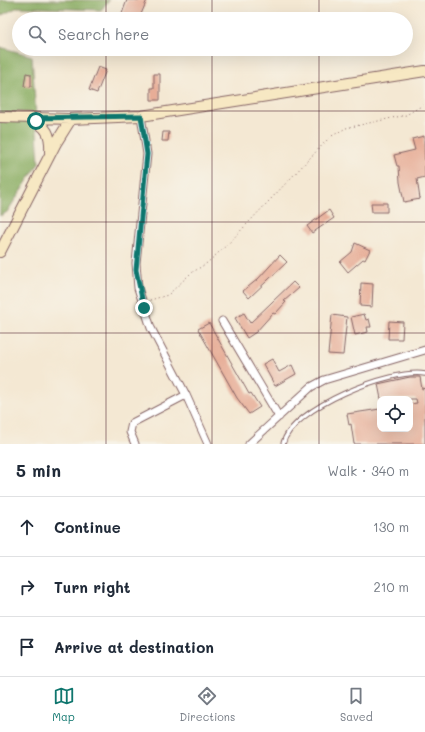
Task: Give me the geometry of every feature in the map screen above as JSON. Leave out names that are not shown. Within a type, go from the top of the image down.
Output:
[{"type":"street","points":[[0,117],[71,119],[141,116],[425,71]]},
{"type":"street","points":[[141,116],[147,154],[136,263],[136,278],[151,328],[186,395],[208,444]]},
{"type":"street","points":[[31,118],[40,123],[48,131],[50,137],[50,154]]},
{"type":"street","points":[[0,252],[50,154],[71,119]]},
{"type":"street","points":[[222,321],[279,417]]},
{"type":"street","points":[[249,444],[311,387],[324,380],[425,350]]},
{"type":"street","points":[[135,444],[130,432],[132,423],[186,395]]},
{"type":"lane","points":[[283,444],[285,437],[292,429],[329,400],[375,381],[412,373],[425,374]]},
{"type":"path","points":[[142,299],[154,300],[168,295],[190,274],[207,263],[228,245],[330,138],[346,128],[406,114],[425,104]]},
{"type":"green space","points":[[0,0],[109,0],[101,10],[18,7],[0,16]]},
{"type":"green space","points":[[0,47],[12,50],[12,56],[32,56],[39,163],[7,212],[0,216]]},
{"type":"building","points":[[127,0],[147,0],[142,12],[123,12]]},
{"type":"building","points":[[98,67],[106,70],[97,93],[89,90]]},
{"type":"building","points":[[26,73],[31,74],[31,87],[24,86]]},
{"type":"building","points":[[154,74],[160,74],[160,100],[151,100],[151,88],[154,88]]},
{"type":"building","points":[[163,132],[169,132],[168,141],[162,141]]},
{"type":"building","points":[[424,136],[425,177],[417,179],[420,199],[404,202],[400,182],[399,166],[397,166],[394,155],[415,150],[412,139]]},
{"type":"building","points":[[371,203],[387,203],[387,212],[372,212]]},
{"type":"building","points":[[329,210],[334,218],[312,233],[307,226]]},
{"type":"building","points":[[355,243],[370,250],[365,260],[363,259],[348,272],[340,262],[352,252]]},
{"type":"building","points":[[280,255],[287,262],[249,298],[243,291],[258,279]]},
{"type":"building","points":[[293,282],[299,288],[284,301],[286,302],[275,314],[273,313],[256,332],[247,338],[235,318],[244,313],[250,323]]},
{"type":"building","points":[[361,283],[373,284],[372,307],[360,306]]},
{"type":"building","points":[[364,314],[366,320],[369,319],[371,327],[367,327],[368,332],[355,335],[351,317]]},
{"type":"building","points":[[332,315],[347,317],[343,355],[328,354]]},
{"type":"building","points":[[389,321],[403,322],[402,339],[388,339]]},
{"type":"building","points":[[209,323],[249,394],[251,393],[260,407],[249,414],[237,398],[198,329]]},
{"type":"building","points":[[272,359],[279,372],[292,365],[296,374],[275,386],[263,364]]},
{"type":"building","points":[[410,377],[420,377],[422,389],[425,388],[425,444],[354,444],[351,424],[349,425],[347,414],[377,409],[377,432],[413,432],[413,404],[417,403],[416,399],[413,399],[413,396],[380,396],[378,384]]},
{"type":"route","points":[[36,121],[31,118],[71,119],[141,116],[147,154],[136,263],[136,278],[144,308]]}]
